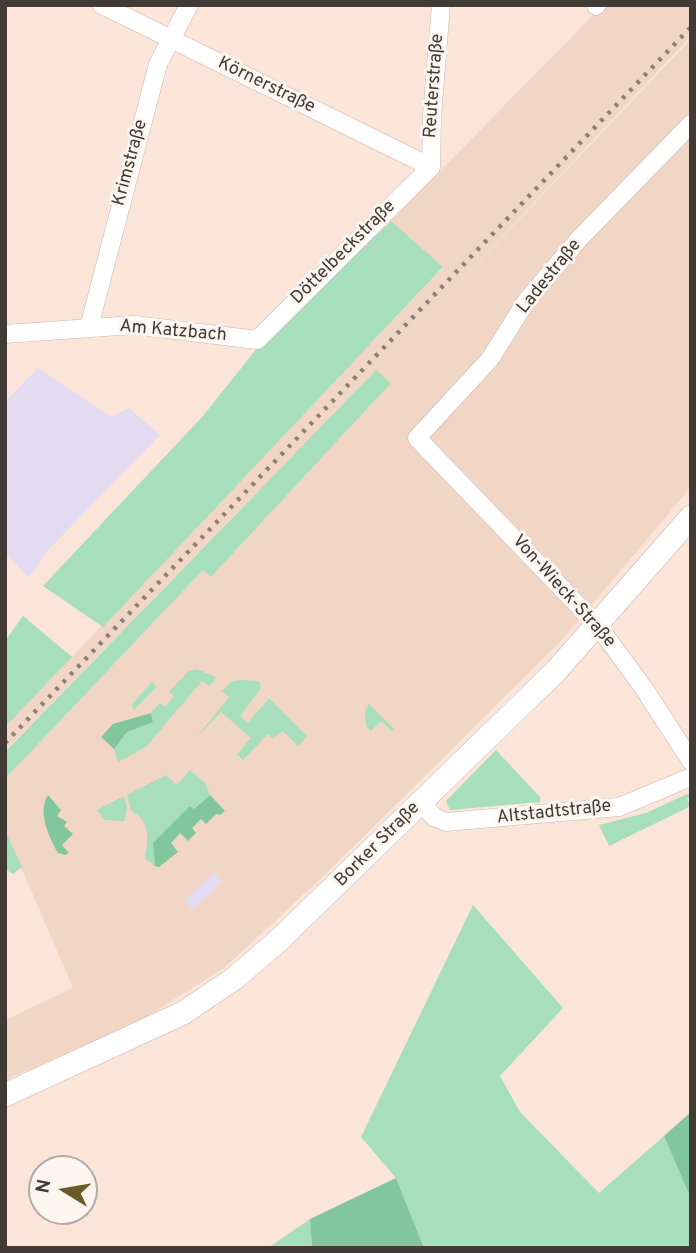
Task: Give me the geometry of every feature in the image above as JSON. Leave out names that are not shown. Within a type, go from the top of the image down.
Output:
[{"type":"main road","name":"Borker Straße","points":[[5,1095],[150,1030],[183,1013],[235,978],[301,922],[556,671],[691,517]]},
{"type":"street","name":"Körnerstraße","points":[[102,5],[431,167]]},
{"type":"street","name":"Krimstraße","points":[[89,327],[158,64],[189,5]]},
{"type":"street","name":"Reuterstraße","points":[[431,167],[432,116],[441,5]]},
{"type":"street","name":"Ladestraße","points":[[417,438],[490,359],[527,300],[579,239],[691,124]]},
{"type":"street","name":"Döttelbeckstraße","points":[[257,340],[431,167]]},
{"type":"street","name":"Am Katzbach","points":[[5,334],[134,325],[257,340]]},
{"type":"street","name":"Von-Wieck-Straße","points":[[417,438],[598,626],[643,687],[691,761]]},
{"type":"street","name":"Altstadtstraße","points":[[420,803],[434,817],[446,822],[558,815],[619,807],[691,777]]},
{"type":"shaded area","points":[[603,5],[691,5],[691,36],[416,328],[691,39],[691,487],[561,641],[334,866],[224,968],[135,1024],[5,1080],[5,1020],[73,988],[5,830],[5,779],[203,570],[212,576],[391,383],[376,370],[5,751],[5,727],[443,268],[391,221]]},
{"type":"shaded area","points":[[38,368],[111,417],[129,408],[160,435],[48,550],[29,578],[5,553],[5,402]]},
{"type":"shaded area","points":[[214,873],[222,882],[193,909],[184,901]]},
{"type":"green space","points":[[391,221],[443,267],[103,627],[43,586],[203,416],[258,347]]},
{"type":"green space","points":[[376,370],[391,383],[211,577],[203,570],[5,779],[5,752]]},
{"type":"green space","points":[[23,616],[72,657],[5,727],[5,641]]},
{"type":"green space","points":[[197,669],[216,677],[210,686],[202,681],[146,747],[118,762],[114,749],[127,732],[153,722],[151,713],[160,703],[165,707],[174,696],[169,692],[189,671]]},
{"type":"green space","points":[[232,681],[259,681],[261,688],[240,716],[248,723],[269,698],[307,736],[298,746],[283,731],[273,739],[268,734],[243,760],[237,754],[251,738],[221,712],[197,737],[229,697],[222,691]]},
{"type":"green space","points":[[152,682],[157,687],[134,710],[132,704]]},
{"type":"green space","points":[[369,704],[394,729],[391,731],[381,721],[371,731],[366,726],[365,710]]},
{"type":"green space","points":[[151,713],[153,722],[127,732],[114,749],[101,737],[113,724]]},
{"type":"green space","points":[[496,750],[540,797],[540,802],[450,810],[446,801]]},
{"type":"green space","points":[[190,770],[205,783],[210,795],[193,809],[191,806],[153,843],[155,866],[145,858],[147,831],[142,819],[131,810],[127,795],[166,775],[177,785]]},
{"type":"green space","points":[[687,794],[691,795],[687,799],[691,806],[609,846],[599,825],[646,813]]},
{"type":"green space","points":[[48,795],[61,810],[57,816],[67,822],[64,826],[73,834],[62,845],[69,853],[65,855],[58,853],[45,824],[44,809]]},
{"type":"green space","points":[[210,795],[225,811],[220,815],[216,814],[206,824],[201,819],[192,828],[196,833],[188,841],[180,833],[171,843],[178,852],[159,867],[155,866],[153,843],[190,806],[194,809]]},
{"type":"green space","points":[[124,796],[127,809],[124,821],[105,820],[97,810]]},
{"type":"green space","points":[[5,830],[22,867],[13,874],[5,869]]},
{"type":"green space","points":[[473,905],[563,1008],[500,1076],[520,1112],[599,1193],[664,1136],[691,1199],[691,1248],[424,1248],[396,1178],[361,1137]]},
{"type":"green space","points":[[691,1112],[691,1199],[664,1136]]},
{"type":"green space","points":[[396,1178],[424,1248],[312,1248],[310,1219]]},
{"type":"green space","points":[[310,1219],[312,1248],[268,1248]]},
{"type":"railway","points":[[5,743],[691,27]]}]
